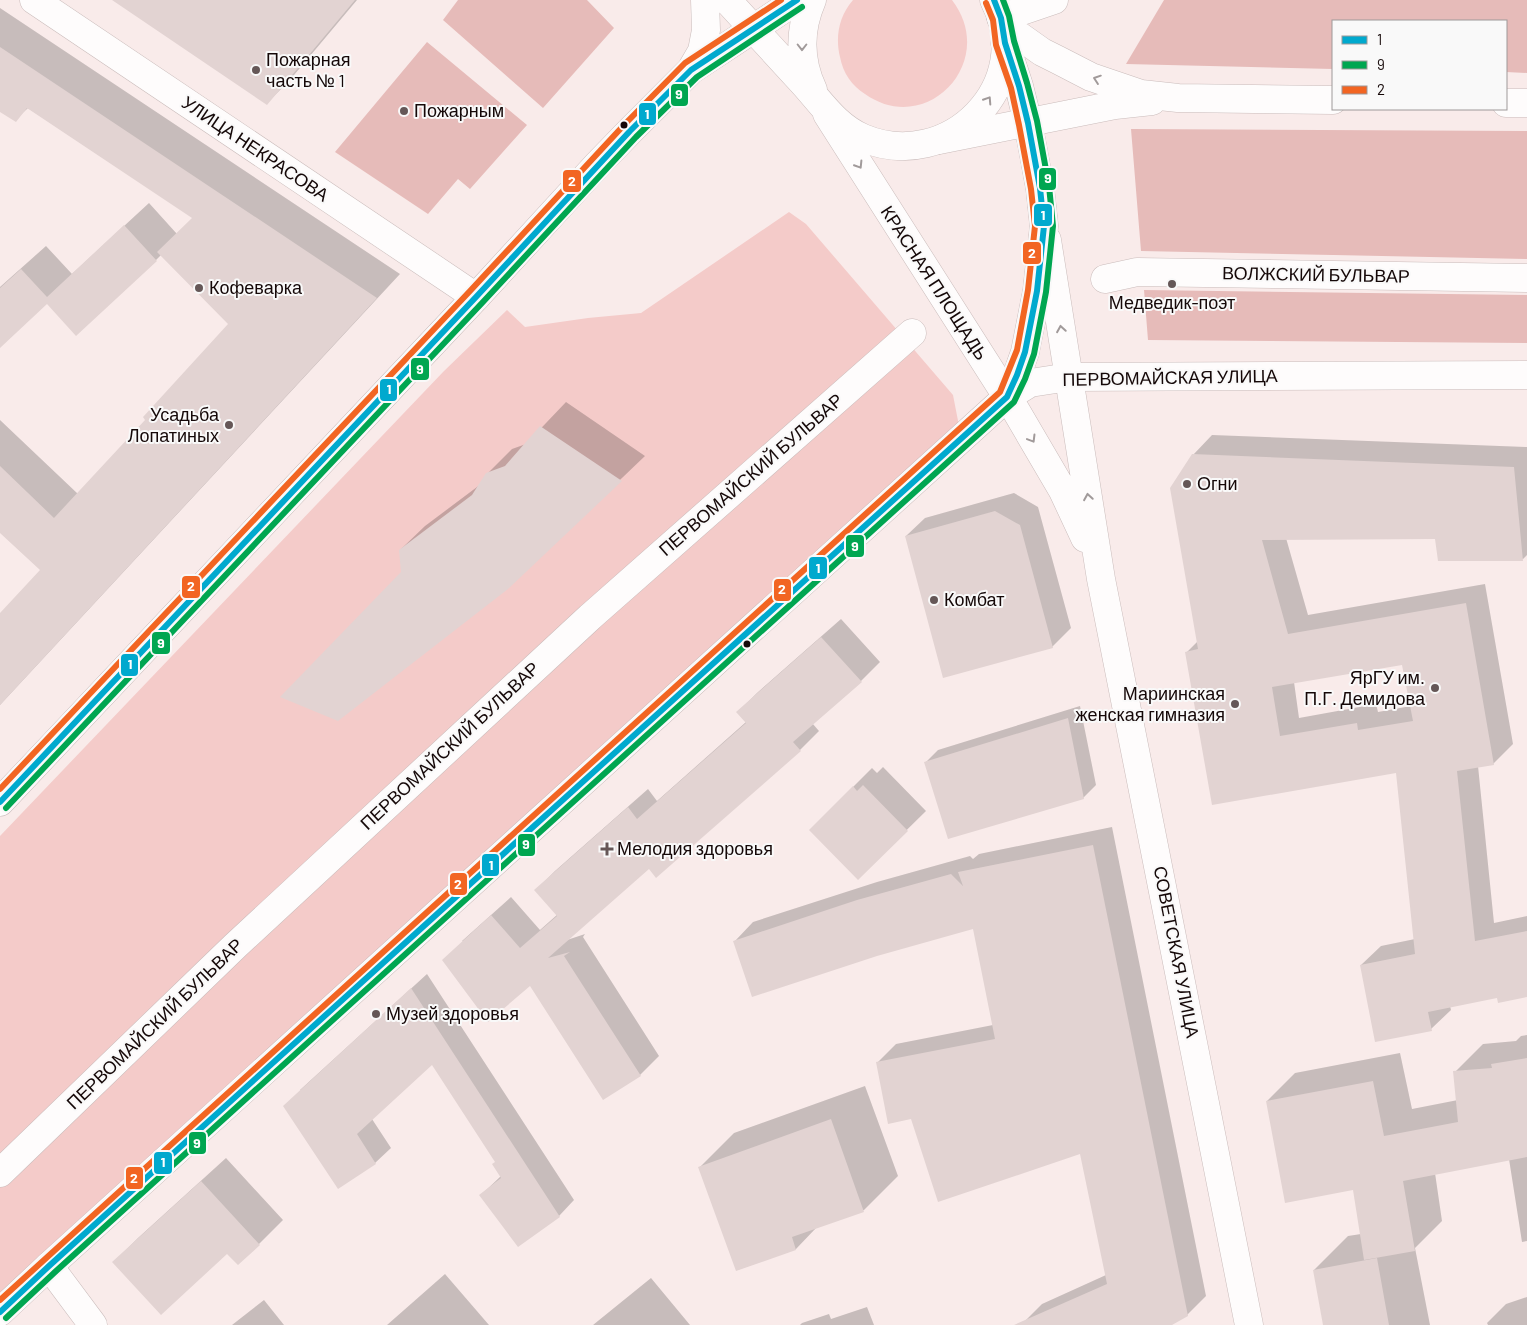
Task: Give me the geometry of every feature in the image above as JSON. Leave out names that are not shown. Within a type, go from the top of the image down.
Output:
[{"type":"street","name":"УЛИЦА НЕКРАСОВА","points":[[34,0],[476,297]]},
{"type":"street","points":[[691,70],[702,51],[706,30],[705,0]]},
{"type":"street","name":"КРАСНАЯ ПЛОЩАДЬ","points":[[727,0],[844,128],[880,144],[918,145],[1115,105],[1178,98]]},
{"type":"street","points":[[0,802],[476,297],[598,164],[691,70],[797,0]]},
{"type":"street","name":"КРАСНАЯ ПЛОЩАДЬ","points":[[812,0],[802,30],[802,54],[806,77],[820,103],[1007,398]]},
{"type":"street","points":[[1002,15],[1054,0]]},
{"type":"street","points":[[1002,15],[1018,35],[1042,52],[1091,77],[1142,94],[1178,98],[1332,100]]},
{"type":"street","points":[[1002,15],[1028,123],[1040,188],[1044,226],[1037,291],[1025,352],[1007,398]]},
{"type":"street","name":"КРАСНАЯ ПЛОЩАДЬ","points":[[937,140],[965,126],[987,103],[995,89],[1004,59],[1002,15]]},
{"type":"street","points":[[1507,103],[1527,103]]},
{"type":"street","name":"СОВЕТСКАЯ УЛИЦА","points":[[1044,226],[1101,579],[1249,1325]]},
{"type":"street","name":"ВОЛЖСКИЙ БУЛЬВАР","points":[[1106,278],[1137,272],[1527,278]]},
{"type":"street","name":"ПЕРВОМАЙСКИЙ БУЛЬВАР","points":[[0,1173],[235,946],[583,624],[912,333]]},
{"type":"street","name":"ПЕРВОМАЙСКАЯ УЛИЦА","points":[[0,1312],[1007,398],[1030,383],[1068,377],[1527,375]]},
{"type":"street","name":"СОВЕТСКАЯ УЛИЦА","points":[[1007,398],[1063,491],[1101,579]]},
{"type":"street","points":[[49,1266],[93,1325]]},
{"type":"shaded area","points":[[458,0],[587,0],[614,28],[543,108],[443,20]]},
{"type":"shaded area","points":[[853,0],[952,0],[964,23],[967,47],[961,68],[949,86],[932,100],[911,106],[888,105],[865,94],[856,87],[843,68],[838,42],[841,20]]},
{"type":"shaded area","points":[[1164,0],[1527,0],[1527,73],[1507,72],[1507,20],[1332,20],[1332,69],[1126,64]]},
{"type":"shaded area","points":[[427,42],[527,125],[470,189],[458,179],[428,214],[335,152]]},
{"type":"shaded area","points":[[1131,129],[1527,131],[1527,259],[1141,251]]},
{"type":"shaded area","points":[[789,212],[806,224],[953,395],[960,431],[0,1301],[0,836],[444,371],[507,310],[525,327],[641,313]]},
{"type":"shaded area","points":[[1144,290],[1527,295],[1527,343],[1148,340]]},
{"type":"building","name":"Пожарная часть № 1","points":[[112,0],[355,0],[267,105]]},
{"type":"building","points":[[0,47],[377,298],[0,705],[0,613],[40,570],[0,533],[0,466],[54,518],[145,420],[143,417],[228,324],[157,252],[192,218],[27,108],[16,122],[0,112]]},
{"type":"building","points":[[124,225],[157,261],[76,336],[47,304],[0,348],[0,288],[21,269],[47,297]]},
{"type":"building","points":[[540,426],[622,481],[508,589],[338,721],[280,697],[401,572],[399,550],[472,495],[486,473],[505,466]]},
{"type":"building","points":[[1192,454],[1514,467],[1523,561],[1438,561],[1435,539],[1262,540],[1288,634],[1466,603],[1494,765],[1457,771],[1475,941],[1527,931],[1527,997],[1498,1003],[1497,998],[1428,1012],[1432,1031],[1375,1042],[1360,965],[1415,954],[1396,773],[1212,805],[1185,652],[1198,649],[1170,488]],"holes":[[[1402,665],[1413,721],[1358,730],[1357,723],[1280,736],[1272,687]]]},
{"type":"building","points":[[995,511],[1020,525],[1053,648],[943,678],[905,536]]},
{"type":"building","points":[[821,637],[862,682],[793,742],[801,751],[656,878],[649,869],[548,958],[570,952],[564,956],[641,1076],[603,1100],[530,986],[488,1022],[442,960],[491,915],[520,948],[557,916],[534,890],[628,807],[637,819],[746,723],[736,712]]},
{"type":"building","points":[[1068,718],[1084,799],[948,839],[924,762]]},
{"type":"building","points":[[863,785],[908,831],[858,880],[809,830],[853,786],[857,791]]},
{"type":"building","points":[[1093,845],[1188,1316],[1172,1325],[1014,1325],[1107,1284],[1080,1154],[938,1202],[911,1119],[888,1124],[876,1062],[995,1039],[973,929],[877,956],[752,997],[733,941],[857,900],[951,874],[963,886],[958,872]]},
{"type":"building","points":[[411,988],[560,1217],[518,1247],[479,1195],[501,1178],[492,1164],[495,1162],[432,1065],[357,1134],[376,1164],[338,1189],[283,1106]]},
{"type":"building","points":[[1527,1058],[1527,1157],[1403,1181],[1415,1251],[1364,1260],[1353,1190],[1285,1203],[1266,1101],[1373,1081],[1384,1136],[1458,1122],[1453,1071],[1492,1068],[1491,1064]]},
{"type":"building","points":[[831,1119],[864,1212],[792,1237],[796,1250],[736,1271],[698,1167]]},
{"type":"building","points":[[201,1181],[260,1245],[238,1265],[227,1254],[161,1315],[112,1262]]},
{"type":"building","points":[[1377,1258],[1389,1325],[1323,1325],[1313,1270]]},
{"type":"transit line","name":"2","points":[[0,789],[624,125],[685,63],[781,0]]},
{"type":"transit line","name":"1","points":[[0,802],[630,131],[691,70],[797,0]]},
{"type":"transit line","name":"1","points":[[0,1312],[1007,397],[1025,352],[1037,291],[1044,226],[1040,188],[1028,123],[1019,86],[1005,43],[1001,18],[994,0]]},
{"type":"transit line","name":"9","points":[[6,1318],[1014,402],[1034,354],[1046,292],[1053,226],[1049,186],[1037,121],[1003,0]]},
{"type":"transit line","name":"2","points":[[0,1300],[1000,392],[1017,350],[1028,290],[1035,226],[1031,189],[1011,88],[996,45],[993,20],[986,3]]},
{"type":"transit line","name":"9","points":[[6,808],[636,137],[697,77],[802,7]]},
{"type":"place","name":"Пожарная часть № 1","points":[[256,70]]},
{"type":"place","name":"Пожарным","points":[[404,111]]},
{"type":"place","name":"Медведик-поэт","points":[[1172,284]]},
{"type":"place","name":"Кофеварка","points":[[199,288]]},
{"type":"place","name":"Усадьба Лопатиных","points":[[229,425]]},
{"type":"place","name":"Огни","points":[[1187,484]]},
{"type":"place","name":"Комбат","points":[[934,600]]},
{"type":"place","name":"ЯрГУ им. П.Г. Демидова","points":[[1435,688]]},
{"type":"place","name":"Мариинская женская гимназия","points":[[1235,704]]},
{"type":"place","name":"Мелодия здоровья","points":[[607,849]]},
{"type":"place","name":"Музей здоровья","points":[[376,1014]]}]
